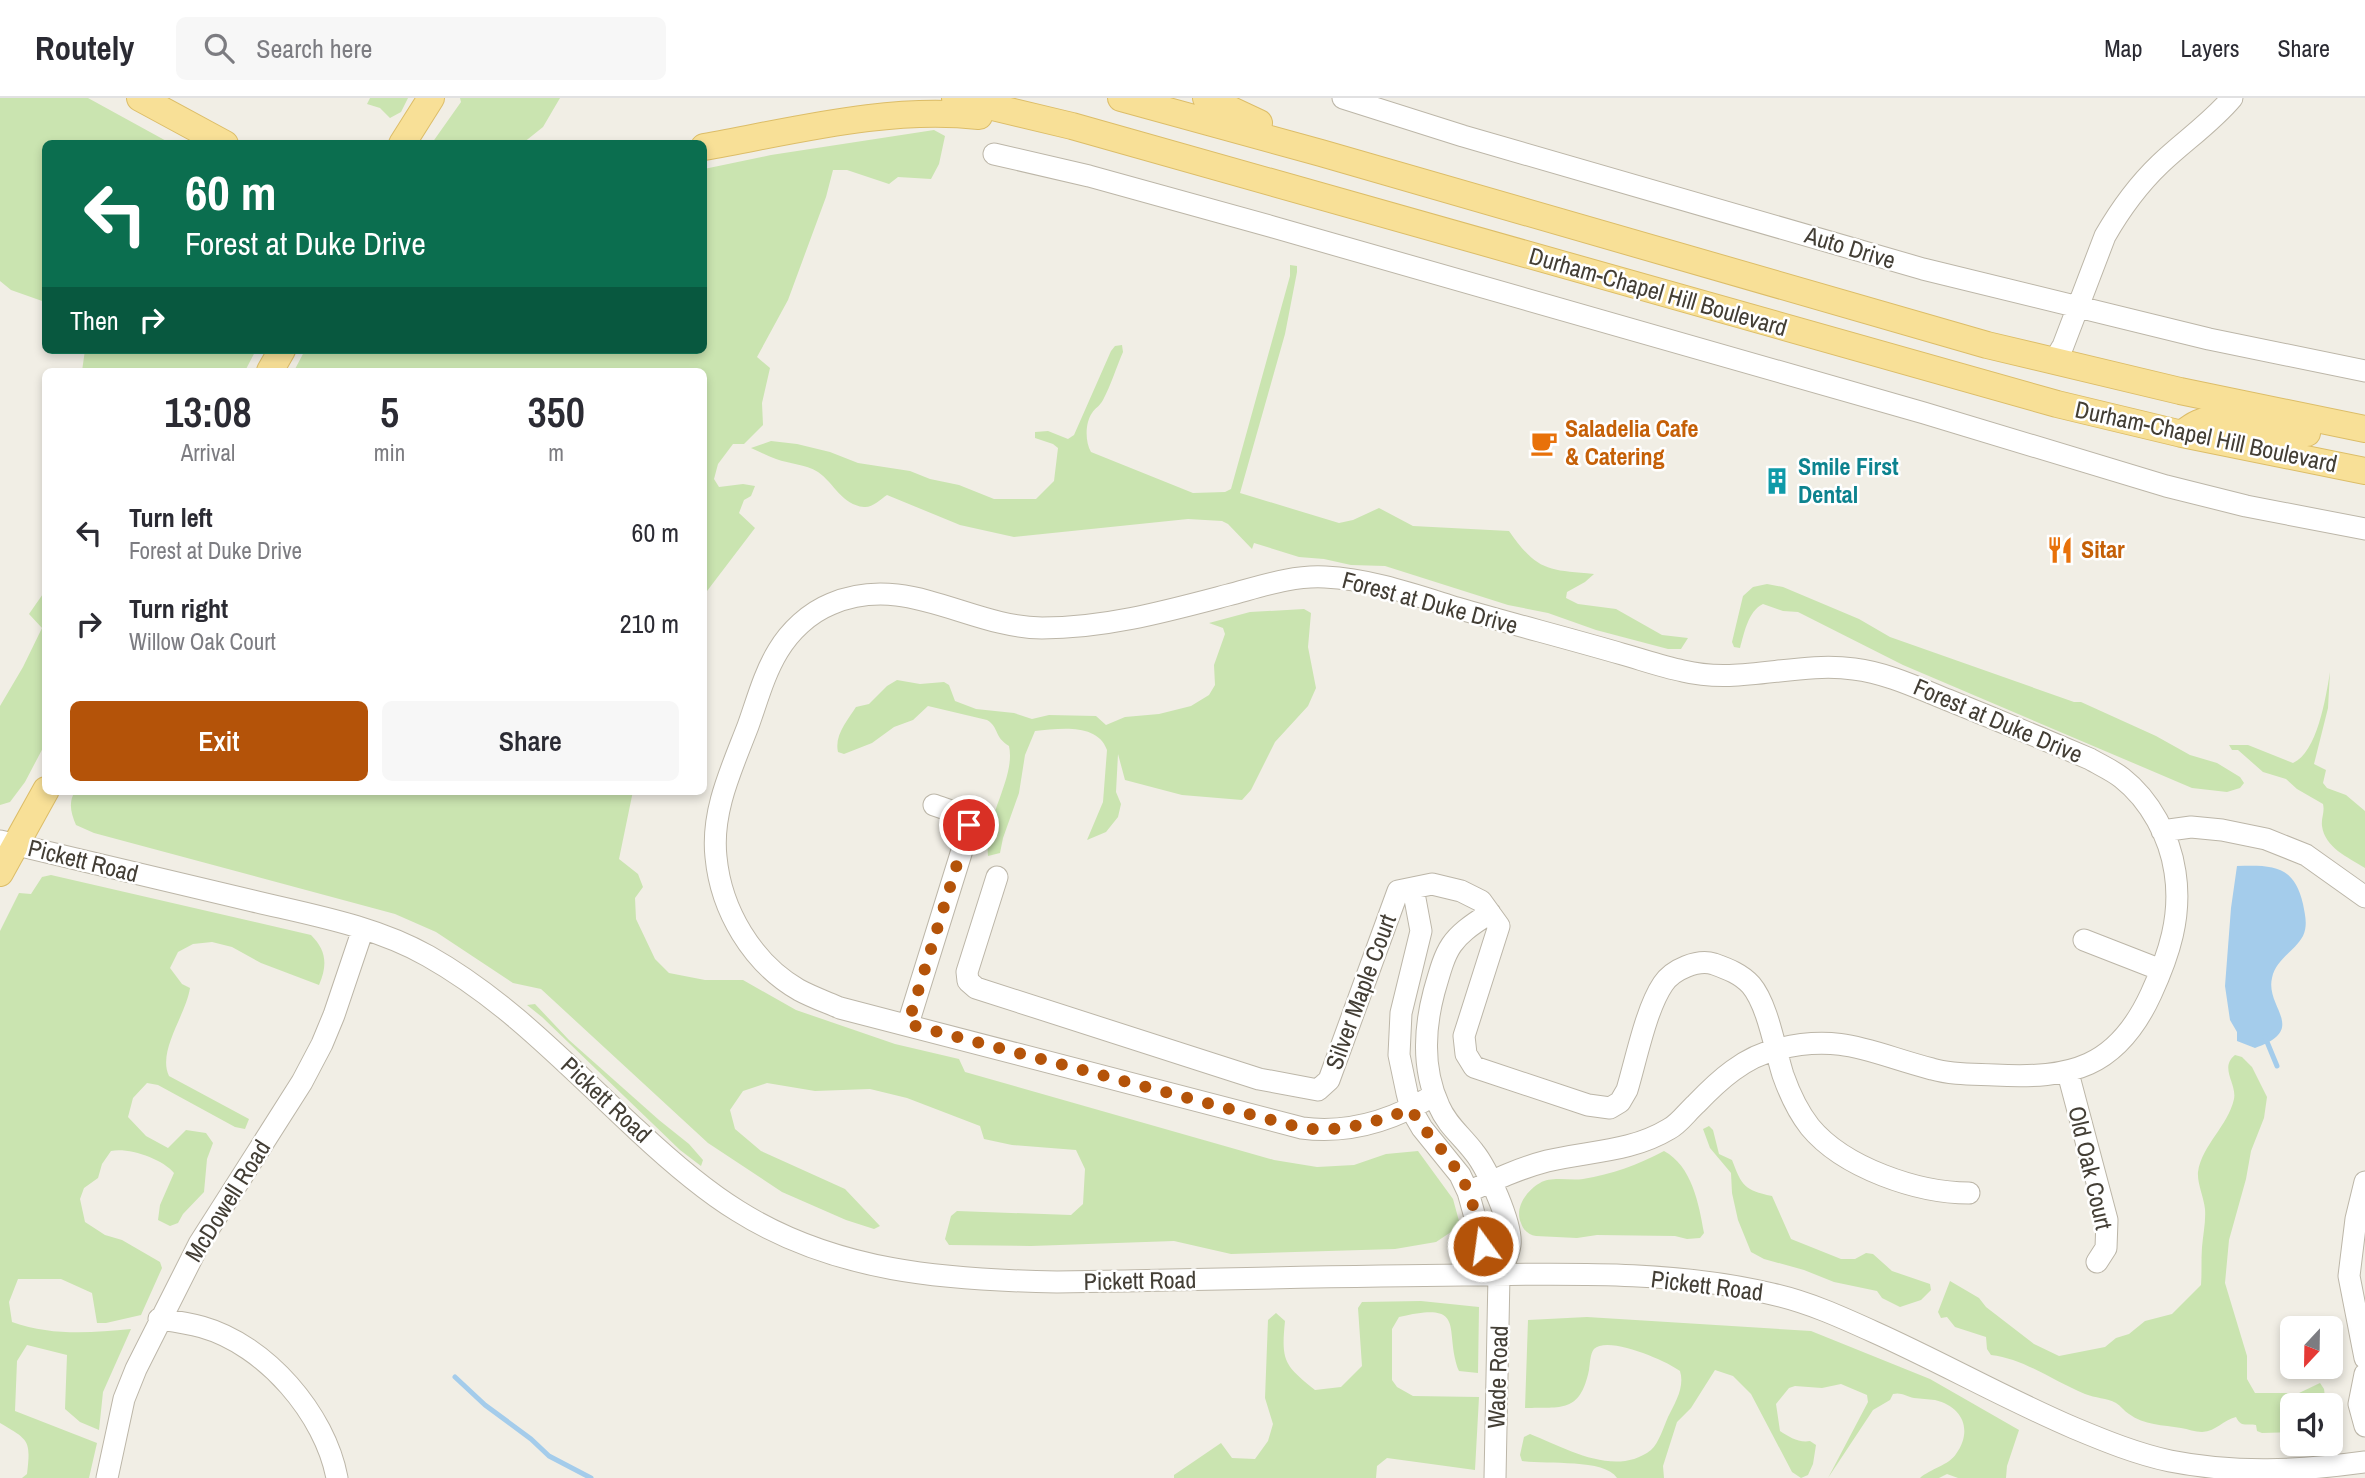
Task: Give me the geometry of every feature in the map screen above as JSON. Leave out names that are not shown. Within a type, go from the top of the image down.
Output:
[{"type":"main road","points":[[140,98],[218,140]]},
{"type":"main road","points":[[405,140],[431,98]]},
{"type":"main road","name":"Durham-Chapel Hill Boulevard","points":[[955,98],[1072,126],[1952,376],[2182,434],[2365,471]]},
{"type":"main road","name":"Durham-Chapel Hill Boulevard","points":[[1121,98],[1987,345],[2180,391],[2365,429]]},
{"type":"main road","points":[[1206,98],[1321,153]]},
{"type":"main road","points":[[707,146],[916,113],[1072,126]]},
{"type":"main road","points":[[1756,319],[1780,315],[2024,378],[2042,377],[2050,370],[2054,361]]},
{"type":"main road","points":[[2182,434],[2195,424],[2218,419],[2301,433],[2365,438]]},
{"type":"main road","points":[[0,873],[8,842],[42,795]]},
{"type":"street","name":"Auto Drive","points":[[1343,98],[1384,105],[1923,270],[2209,339],[2365,371]]},
{"type":"street","points":[[2054,361],[2063,346],[2105,236],[2127,202],[2161,162],[2213,119],[2232,98]]},
{"type":"street","points":[[994,154],[1089,176],[1273,227],[1924,412],[2166,486],[2246,506],[2365,529]]},
{"type":"street","name":"Forest at Duke Drive","points":[[1434,1095],[1411,1109],[1362,1125],[1333,1130],[1302,1128],[840,1007],[796,988],[771,970],[741,933],[723,893],[716,859],[716,829],[721,800],[764,680],[779,650],[805,619],[832,603],[861,594],[889,593],[915,597],[988,618],[1040,628],[1089,625],[1148,616],[1281,582],[1328,577],[1401,592],[1693,673],[1739,675],[1831,667],[1856,668],[1895,678],[2090,759],[2120,776],[2147,804],[2162,831],[2174,865],[2178,907],[2175,928],[2145,1007],[2120,1042],[2087,1066],[2067,1073],[2034,1076],[1950,1073],[1848,1044],[1807,1044],[1776,1049],[1751,1059],[1722,1077],[1672,1128],[1643,1142],[1617,1150],[1549,1161],[1468,1192]]},
{"type":"street","points":[[908,1024],[969,825],[964,818],[934,805]]},
{"type":"street","points":[[2162,831],[2191,827],[2266,839],[2306,855],[2365,897]]},
{"type":"street","name":"Pickett Road","points":[[8,842],[363,929],[401,942],[479,988],[544,1040],[646,1138],[695,1181],[730,1206],[778,1232],[857,1262],[949,1278],[1044,1282],[1579,1274],[1674,1280],[1773,1294],[1813,1306],[1864,1327],[2017,1402],[2115,1446],[2170,1461],[2262,1471],[2365,1462]]},
{"type":"street","name":"Silver Maple Court","points":[[997,877],[967,972],[968,981],[976,988],[1259,1079],[1318,1090],[1329,1080],[1398,891],[1432,884],[1461,891],[1482,901],[1490,912]]},
{"type":"street","points":[[1413,888],[1421,931],[1401,1013],[1399,1055],[1411,1109],[1422,1128],[1460,1175],[1468,1192],[1483,1246],[1499,1275]]},
{"type":"street","points":[[1499,1275],[1511,1246],[1502,1206],[1476,1154],[1450,1126],[1434,1095],[1427,1069],[1426,1045],[1428,1015],[1445,952],[1464,929],[1490,912],[1499,926],[1464,1036],[1466,1054],[1474,1067],[1588,1105],[1611,1108],[1620,1102],[1627,1090],[1654,1003],[1664,982],[1683,967],[1707,962],[1733,970],[1752,986],[1762,1005],[1784,1078],[1796,1103],[1809,1126],[1832,1147],[1866,1166],[1909,1184],[1928,1190],[1969,1193]]},
{"type":"street","name":"McDowell Road","points":[[107,1478],[124,1399],[159,1319],[199,1244],[307,1072],[334,1015],[363,929]]},
{"type":"street","points":[[2084,940],[2161,970]]},
{"type":"street","name":"Old Oak Court","points":[[2067,1073],[2107,1220],[2106,1248],[2097,1262]]},
{"type":"street","points":[[2365,1182],[2356,1219],[2349,1276],[2365,1358]]},
{"type":"street","name":"Wade Road","points":[[1495,1478],[1499,1275]]},
{"type":"street","points":[[159,1319],[203,1327],[222,1335],[259,1358],[285,1379],[323,1433],[337,1478]]},
{"type":"street","points":[[2365,1374],[2362,1403],[2365,1426]]},
{"type":"green space","points":[[0,98],[88,98],[165,140],[42,140],[42,301],[11,290],[0,281]]},
{"type":"green space","points":[[370,98],[408,98],[401,112],[390,118],[380,108],[367,104]]},
{"type":"green space","points":[[460,98],[560,98],[543,127],[527,140],[434,140],[461,102]]},
{"type":"green space","points":[[934,130],[945,136],[939,164],[931,179],[898,177],[889,184],[847,170],[833,170],[826,197],[788,300],[757,357],[770,368],[762,403],[763,425],[744,444],[733,444],[718,464],[714,479],[719,487],[743,484],[755,486],[751,496],[744,500],[739,513],[755,528],[707,591],[707,368],[296,368],[303,354],[707,354],[707,168],[771,155]]},
{"type":"green space","points":[[1290,265],[1297,266],[1297,272],[1285,334],[1240,493],[1339,523],[1353,520],[1379,508],[1413,526],[1509,531],[1527,554],[1544,566],[1594,574],[1567,592],[1566,598],[1578,604],[1616,609],[1662,635],[1688,638],[1681,649],[1668,649],[1596,630],[1548,613],[1508,605],[1385,566],[1351,565],[1299,557],[1254,543],[1252,549],[1222,521],[1188,519],[1014,537],[960,525],[887,495],[864,507],[844,498],[818,472],[751,448],[771,441],[797,444],[830,452],[858,463],[910,471],[930,479],[959,485],[994,499],[1036,499],[1054,481],[1058,448],[1035,438],[1035,432],[1048,431],[1068,439],[1074,435],[1111,351],[1115,346],[1122,345],[1123,352],[1109,388],[1088,422],[1087,438],[1091,452],[1193,493],[1225,492],[1231,489],[1290,276]]},
{"type":"green space","points":[[84,354],[254,354],[247,368],[82,368]]},
{"type":"green space","points":[[1767,584],[1783,587],[1859,619],[1890,637],[2074,702],[2081,702],[2156,736],[2190,755],[2217,763],[2240,777],[2244,783],[2240,788],[2227,792],[2192,788],[1903,665],[1798,612],[1783,611],[1763,604],[1750,617],[1740,648],[1734,647],[1732,642],[1743,596],[1753,587]]},
{"type":"green space","points":[[42,595],[42,628],[29,614]]},
{"type":"green space","points":[[1304,609],[1311,613],[1308,647],[1316,688],[1308,706],[1275,742],[1251,790],[1242,800],[1182,795],[1125,780],[1118,754],[1116,792],[1121,804],[1118,817],[1106,832],[1087,840],[1103,802],[1107,750],[1102,741],[1086,731],[1035,731],[1025,755],[1019,793],[1000,853],[988,856],[991,827],[1010,758],[1009,746],[987,720],[928,706],[913,720],[894,727],[872,743],[844,754],[838,752],[840,734],[856,707],[869,704],[897,680],[920,684],[944,682],[949,685],[955,701],[976,709],[1014,713],[1032,719],[1049,715],[1096,716],[1106,725],[1125,717],[1159,714],[1191,706],[1209,695],[1215,685],[1214,665],[1225,634],[1223,628],[1209,623],[1250,612]]},
{"type":"green space","points":[[42,628],[42,750],[25,782],[10,802],[0,805],[0,706]]},
{"type":"green space","points":[[2330,672],[2328,708],[2314,764],[2326,770],[2323,783],[2327,788],[2346,795],[2365,811],[2365,868],[2338,851],[2324,834],[2323,804],[2297,789],[2286,779],[2263,772],[2229,745],[2248,745],[2293,763],[2308,748],[2314,736]]},
{"type":"green space","points":[[74,795],[632,795],[619,859],[638,874],[643,887],[635,898],[636,919],[655,959],[669,973],[705,980],[743,980],[796,1010],[895,1044],[959,1059],[965,1072],[1274,1160],[1317,1167],[1354,1165],[1386,1154],[1418,1151],[1453,1199],[1459,1221],[1454,1230],[1436,1242],[1395,1249],[1231,1254],[1174,1241],[1031,1246],[949,1245],[945,1239],[951,1216],[957,1211],[1071,1215],[1083,1204],[1085,1169],[1076,1150],[1012,1145],[984,1139],[980,1126],[907,1098],[870,1089],[815,1091],[767,1083],[743,1091],[730,1110],[735,1129],[761,1151],[845,1189],[880,1226],[874,1229],[782,1192],[708,1143],[541,989],[513,983],[436,932],[395,914],[94,833],[76,825],[71,808]]},
{"type":"green space","points":[[51,875],[311,935],[320,946],[324,958],[324,970],[319,985],[261,963],[232,947],[212,942],[193,944],[178,952],[170,968],[182,984],[190,988],[169,1044],[166,1066],[169,1076],[249,1119],[245,1129],[235,1127],[158,1085],[147,1083],[133,1098],[128,1117],[146,1136],[168,1148],[186,1130],[206,1133],[213,1143],[207,1159],[204,1192],[178,1223],[170,1226],[158,1220],[160,1205],[174,1173],[154,1159],[126,1151],[111,1151],[102,1164],[98,1178],[84,1188],[80,1199],[85,1222],[160,1262],[162,1268],[141,1315],[97,1323],[92,1293],[61,1279],[18,1279],[9,1302],[12,1322],[56,1331],[131,1329],[103,1392],[99,1430],[80,1422],[65,1409],[67,1355],[27,1345],[17,1361],[15,1411],[97,1443],[89,1478],[22,1478],[27,1474],[29,1454],[26,1442],[0,1423],[0,931],[19,893],[31,894],[42,877]]},
{"type":"green space","points":[[535,1004],[569,1040],[689,1144],[703,1160],[701,1166],[680,1150],[527,1005]]},
{"type":"green space","points":[[2235,1055],[2242,1057],[2252,1067],[2267,1097],[2264,1118],[2251,1151],[2229,1240],[2225,1283],[2247,1356],[2247,1379],[2255,1393],[2280,1393],[2280,1432],[2262,1433],[2257,1431],[2256,1425],[2242,1424],[2236,1417],[2212,1430],[2202,1432],[2135,1418],[2112,1401],[2073,1389],[2016,1361],[1991,1355],[1987,1349],[1986,1337],[1955,1327],[1947,1317],[1941,1318],[1938,1312],[1950,1281],[1979,1298],[1986,1307],[2034,1344],[2059,1356],[2105,1347],[2116,1338],[2129,1334],[2145,1321],[2172,1314],[2201,1285],[2205,1214],[2198,1172],[2204,1153],[2231,1109],[2234,1099],[2228,1070],[2230,1060]]},
{"type":"green space","points":[[1709,1126],[1713,1130],[1719,1154],[1732,1160],[1745,1186],[1755,1192],[1772,1196],[1791,1239],[1841,1259],[1855,1259],[1866,1253],[1873,1254],[1892,1271],[1930,1284],[1931,1290],[1921,1300],[1900,1307],[1882,1298],[1877,1291],[1834,1282],[1764,1259],[1751,1252],[1738,1220],[1731,1173],[1710,1148],[1703,1129]]},
{"type":"green space","points":[[1664,1151],[1681,1166],[1693,1187],[1704,1233],[1700,1238],[1536,1236],[1522,1226],[1519,1217],[1521,1206],[1526,1195],[1540,1183],[1604,1174],[1635,1165]]},
{"type":"green space","points":[[1421,1301],[1479,1307],[1478,1373],[1459,1371],[1449,1322],[1445,1316],[1436,1312],[1399,1317],[1392,1329],[1392,1380],[1397,1387],[1413,1396],[1479,1397],[1475,1470],[1387,1458],[1377,1466],[1376,1478],[1174,1478],[1174,1475],[1221,1443],[1232,1458],[1255,1459],[1268,1441],[1273,1424],[1265,1398],[1268,1320],[1276,1313],[1285,1321],[1284,1345],[1287,1361],[1315,1390],[1341,1387],[1362,1366],[1358,1308],[1362,1302]]},
{"type":"green space","points":[[1587,1317],[1811,1331],[1930,1379],[2019,1430],[2007,1466],[2006,1478],[1958,1478],[1947,1474],[1939,1478],[1920,1478],[1956,1454],[1964,1436],[1962,1421],[1945,1403],[1893,1394],[1890,1400],[1873,1410],[1828,1478],[1868,1402],[1867,1395],[1841,1384],[1822,1388],[1795,1386],[1789,1388],[1776,1404],[1780,1431],[1794,1439],[1810,1441],[1816,1445],[1808,1475],[1801,1478],[1792,1472],[1751,1394],[1733,1376],[1715,1370],[1691,1408],[1677,1422],[1663,1466],[1664,1478],[1617,1478],[1600,1467],[1522,1461],[1520,1455],[1524,1437],[1530,1434],[1590,1458],[1622,1461],[1637,1458],[1651,1450],[1661,1434],[1678,1395],[1680,1371],[1663,1361],[1624,1347],[1612,1345],[1594,1349],[1585,1384],[1575,1401],[1559,1407],[1525,1408],[1528,1320]]},
{"type":"green space","points":[[2320,1383],[2324,1393],[2299,1393]]},
{"type":"water","points":[[2237,866],[2271,867],[2288,875],[2299,891],[2306,920],[2303,936],[2277,966],[2272,978],[2271,989],[2281,1017],[2279,1033],[2271,1041],[2255,1048],[2237,1041],[2237,1032],[2230,1020],[2225,986]]},
{"type":"waterway","points":[[2265,1037],[2277,1066]]},
{"type":"waterway","points":[[455,1377],[485,1405],[549,1456],[591,1478]]},
{"type":"place","name":"Saladelia Cafe & Catering","points":[[1544,443]]},
{"type":"place","name":"Smile First Dental","points":[[1777,481]]},
{"type":"place","name":"Sitar","points":[[2060,550]]},
{"type":"route","points":[[969,825],[908,1024],[1302,1128],[1333,1130],[1362,1125],[1411,1109],[1422,1128],[1460,1175],[1468,1192],[1483,1246]]}]
